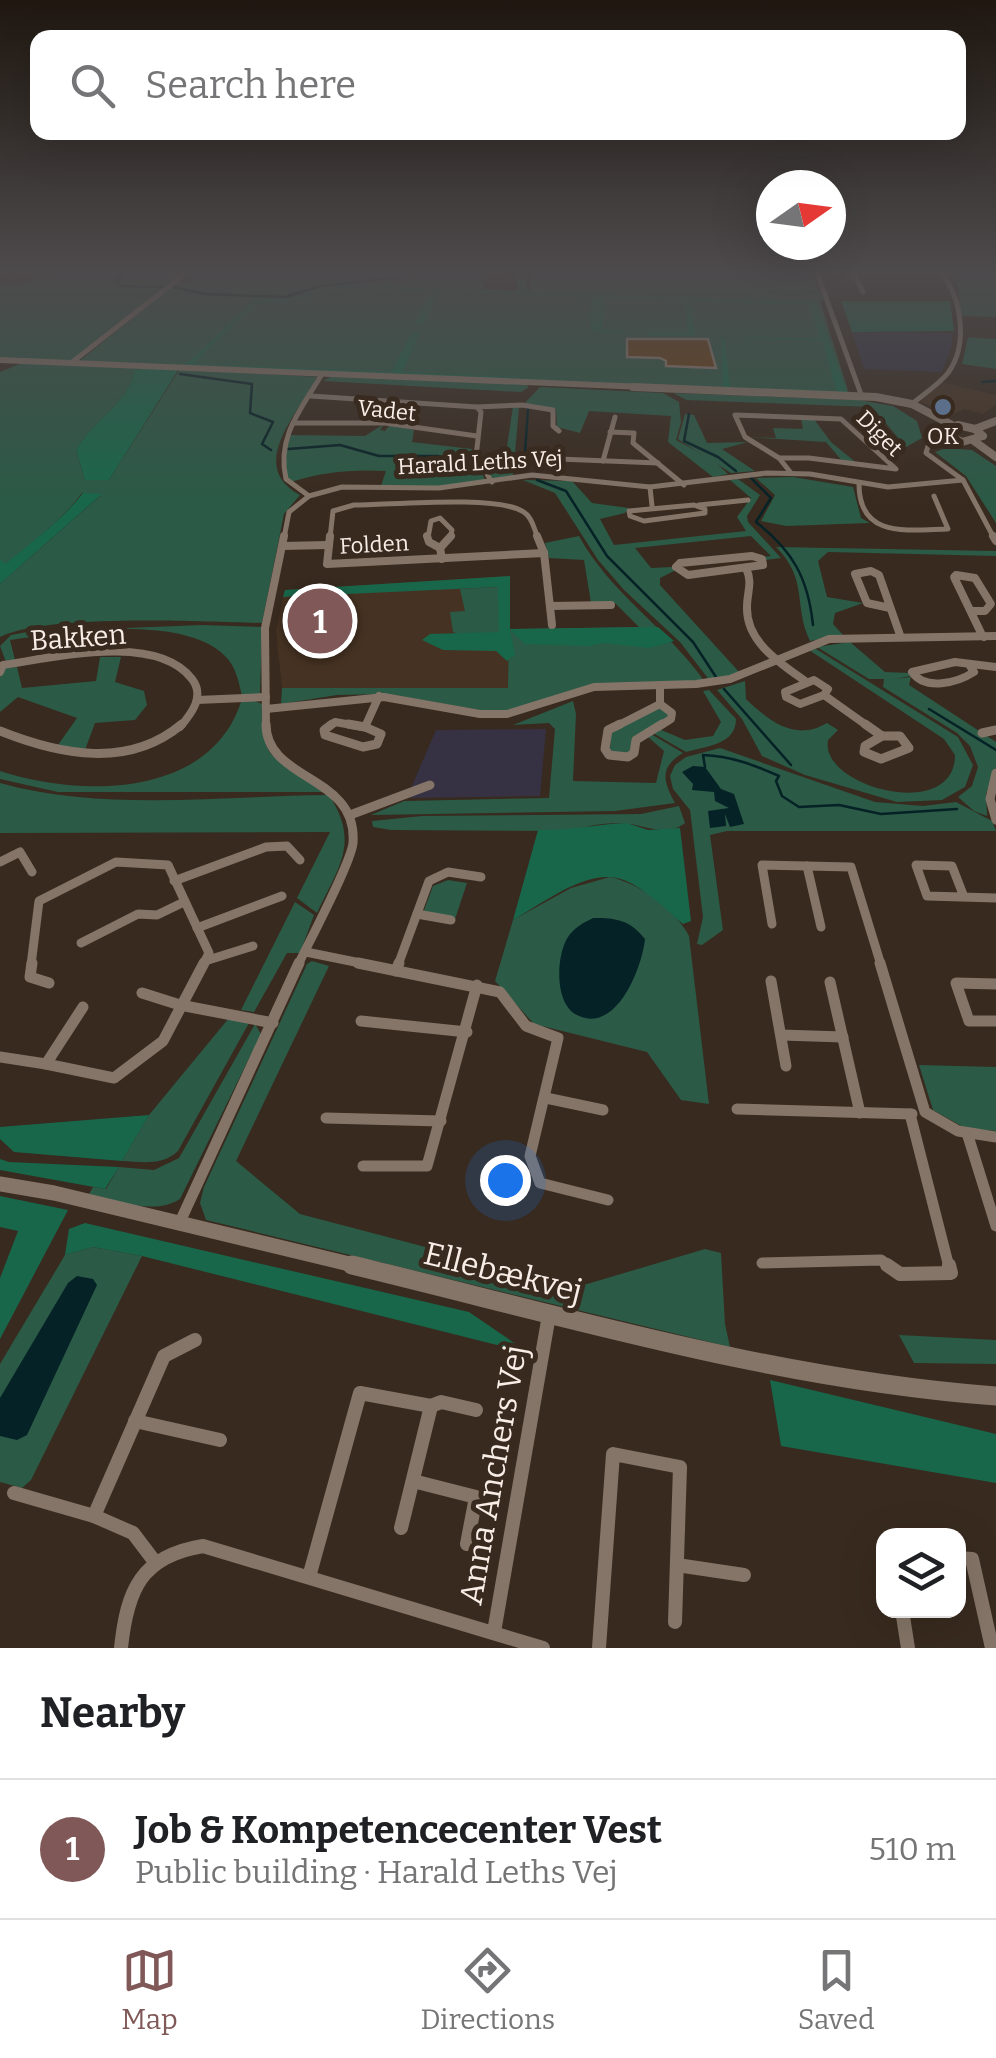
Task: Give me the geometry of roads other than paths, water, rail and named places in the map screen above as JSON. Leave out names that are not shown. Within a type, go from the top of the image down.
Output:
[{"type":"street","points":[[71,364],[93,347]]},
{"type":"street","points":[[844,347],[862,396]]},
{"type":"street","points":[[912,404],[949,372],[959,347]]},
{"type":"street","points":[[0,360],[862,396],[912,404],[952,426],[975,429],[996,422]]},
{"type":"street","points":[[179,1224],[350,859],[353,845],[350,815],[343,802],[320,781],[273,753],[266,737],[265,628],[289,512],[308,496],[286,479],[281,466],[282,440],[322,374]]},
{"type":"street","name":"Vadet","points":[[310,396],[477,407],[522,405],[553,410],[553,426],[559,431]]},
{"type":"street","points":[[477,407],[481,412],[476,456],[492,482]]},
{"type":"street","name":"Diget","points":[[779,458],[802,457],[870,469],[896,469],[856,437],[841,419],[735,416],[736,426],[748,441],[779,458],[791,473]]},
{"type":"street","points":[[602,461],[615,417]]},
{"type":"street","name":"Vadet","points":[[294,422],[385,423],[477,436]]},
{"type":"street","points":[[950,438],[942,432],[952,426]]},
{"type":"street","points":[[974,441],[983,436],[975,429]]},
{"type":"street","points":[[610,432],[634,434],[632,442],[684,485]]},
{"type":"street","points":[[996,457],[974,441],[950,438],[928,446],[926,454],[963,480],[996,541]]},
{"type":"street","points":[[559,459],[658,463]]},
{"type":"street","name":"Harald Leths Vej","points":[[308,496],[342,487],[439,488],[556,475],[650,487],[732,475],[791,473],[897,487],[963,480]]},
{"type":"street","points":[[859,484],[865,515],[884,527],[948,529],[934,496]]},
{"type":"street","points":[[650,487],[652,506]]},
{"type":"street","name":"Folden","points":[[439,488],[440,518]]},
{"type":"street","points":[[700,506],[705,513],[699,516],[644,521],[630,516],[635,507],[700,506],[748,500]]},
{"type":"street","name":"Folden","points":[[544,552],[327,564],[333,511],[340,506],[493,504],[521,510],[530,517],[544,552],[552,625]]},
{"type":"street","name":"Folden","points":[[440,518],[449,523],[452,534],[440,548]]},
{"type":"street","name":"Folden","points":[[440,518],[426,532],[431,544],[440,548]]},
{"type":"street","name":"Folden","points":[[283,546],[327,545]]},
{"type":"street","name":"Folden","points":[[440,548],[442,559]]},
{"type":"street","points":[[752,556],[764,562],[746,568],[688,574],[676,567],[752,556]]},
{"type":"street","points":[[746,568],[752,580],[748,621],[774,659],[805,680],[828,689],[824,695],[800,704],[786,697],[785,692],[805,680]]},
{"type":"street","points":[[890,608],[867,603],[856,574],[871,571],[878,575],[900,635]]},
{"type":"street","points":[[970,610],[985,611],[990,604],[976,578],[956,575],[954,577],[970,610],[984,637]]},
{"type":"street","points":[[551,606],[611,605]]},
{"type":"street","points":[[0,731],[24,741],[82,754],[124,753],[152,746],[176,734],[189,720],[198,700],[266,703],[380,696],[502,715],[534,709],[592,687],[660,687],[731,678],[822,640],[900,635],[996,636]]},
{"type":"street","name":"Bakken","points":[[0,672],[3,666],[83,654],[128,653],[160,658],[184,668],[195,681],[198,700]]},
{"type":"street","points":[[970,666],[974,672],[969,678],[932,684],[917,679],[912,672],[955,662],[996,667]]},
{"type":"street","points":[[660,687],[660,704]]},
{"type":"street","points":[[824,695],[882,736],[900,736],[909,748],[888,760],[872,758],[864,752],[865,746],[882,736]]},
{"type":"street","points":[[365,727],[380,696]]},
{"type":"street","points":[[660,704],[672,713],[671,719],[636,740],[634,753],[628,757],[610,755],[605,749],[608,730],[660,704]]},
{"type":"street","points":[[335,722],[365,727],[381,734],[377,744],[362,747],[325,735],[328,726],[335,722]]},
{"type":"street","points":[[982,732],[996,730]]},
{"type":"street","points":[[996,773],[990,800],[996,820]]},
{"type":"street","points":[[350,815],[430,786]]},
{"type":"street","points":[[174,881],[266,847],[287,846],[300,860]]},
{"type":"street","points":[[0,862],[20,852],[32,872]]},
{"type":"street","points":[[0,1057],[114,1078],[164,1041],[209,953],[168,865],[116,862],[39,901],[30,976],[49,983]]},
{"type":"street","points":[[772,924],[762,864],[851,867],[925,1112],[947,1128],[968,1136],[996,1137]]},
{"type":"street","points":[[964,898],[952,866],[916,865],[927,896],[964,898],[996,898]]},
{"type":"street","points":[[807,866],[821,927]]},
{"type":"street","points":[[396,971],[428,881],[448,872],[481,877]]},
{"type":"street","points":[[197,928],[282,896]]},
{"type":"street","points":[[81,942],[138,914],[157,915],[184,902]]},
{"type":"street","points":[[417,914],[451,920]]},
{"type":"street","points":[[206,961],[253,946]]},
{"type":"street","points":[[306,952],[500,992],[526,1026],[558,1038],[530,1156],[540,1183],[608,1200]]},
{"type":"street","points":[[771,981],[786,1066]]},
{"type":"street","points":[[830,982],[860,1113]]},
{"type":"street","points":[[996,984],[956,983],[970,1020],[996,1021]]},
{"type":"street","points":[[363,1166],[427,1166],[478,985]]},
{"type":"street","points":[[142,994],[180,1006],[273,1022]]},
{"type":"street","points":[[46,1064],[83,1007]]},
{"type":"street","points":[[361,1021],[467,1032]]},
{"type":"street","points":[[781,1036],[842,1037]]},
{"type":"street","points":[[546,1098],[604,1110]]},
{"type":"street","points":[[737,1109],[925,1112]]},
{"type":"street","points":[[762,1263],[881,1260],[900,1274],[951,1272],[910,1114]]},
{"type":"street","points":[[326,1118],[440,1121]]},
{"type":"street","points":[[968,1136],[990,1189],[996,1226]]},
{"type":"street","name":"Ellebækvej","points":[[0,1184],[54,1193],[790,1370],[916,1390],[996,1396]]},
{"type":"street","name":"Anna Anchers Vej","points":[[154,1562],[179,1548],[204,1546],[494,1632],[549,1315]]},
{"type":"street","points":[[94,1516],[164,1356],[195,1340]]},
{"type":"street","name":"Anna Anchers Vej","points":[[308,1577],[360,1393],[476,1410]]},
{"type":"street","points":[[401,1528],[431,1406]]},
{"type":"street","points":[[136,1421],[220,1440]]},
{"type":"street","points":[[599,1648],[613,1454],[680,1467],[676,1622]]},
{"type":"street","name":"Anna Anchers Vej","points":[[413,1481],[476,1498],[466,1544]]},
{"type":"street","points":[[14,1493],[94,1516],[133,1534],[154,1562],[134,1584],[123,1619],[121,1648]]},
{"type":"street","points":[[966,1559],[972,1559],[992,1648]]},
{"type":"street","points":[[678,1564],[744,1576]]},
{"type":"street","points":[[903,1618],[908,1648]]},
{"type":"street","points":[[494,1632],[542,1648]]},
{"type":"water","points":[[693,766],[705,767],[721,789],[734,794],[744,824],[730,827],[725,814],[726,826],[710,828],[708,811],[729,808],[715,801],[714,792],[692,790],[693,784],[682,772]]},
{"type":"water","points":[[593,918],[622,921],[645,939],[639,966],[624,995],[604,1016],[591,1019],[570,1009],[559,979],[561,955],[568,937]]},
{"type":"water","points":[[77,1276],[93,1279],[97,1285],[27,1435],[17,1440],[0,1436],[0,1398],[68,1283]]},
{"type":"waterway","points":[[180,374],[252,384],[250,413],[273,422],[262,444],[271,450]]},
{"type":"waterway","points":[[982,382],[996,381]]},
{"type":"waterway","points":[[524,467],[528,409]]},
{"type":"waterway","points":[[689,414],[684,441],[718,457],[736,471]]},
{"type":"waterway","points":[[288,449],[340,445],[379,456],[438,456],[476,468]]},
{"type":"waterway","points":[[487,467],[510,468]]},
{"type":"waterway","points":[[751,478],[771,498],[756,522],[780,544],[803,579],[813,625]]},
{"type":"waterway","points":[[537,480],[566,491],[607,556],[693,642],[716,677]]},
{"type":"waterway","points":[[724,689],[791,765]]},
{"type":"waterway","points":[[929,709],[996,750]]},
{"type":"waterway","points":[[705,767],[703,755],[733,759],[770,772],[779,776],[776,781],[782,796],[799,807],[839,805],[881,814],[957,809]]},
{"type":"place","name":"OK","points":[[943,407]]},
{"type":"place","name":"Job & Kompetencecenter Vest","points":[[320,621]]}]
